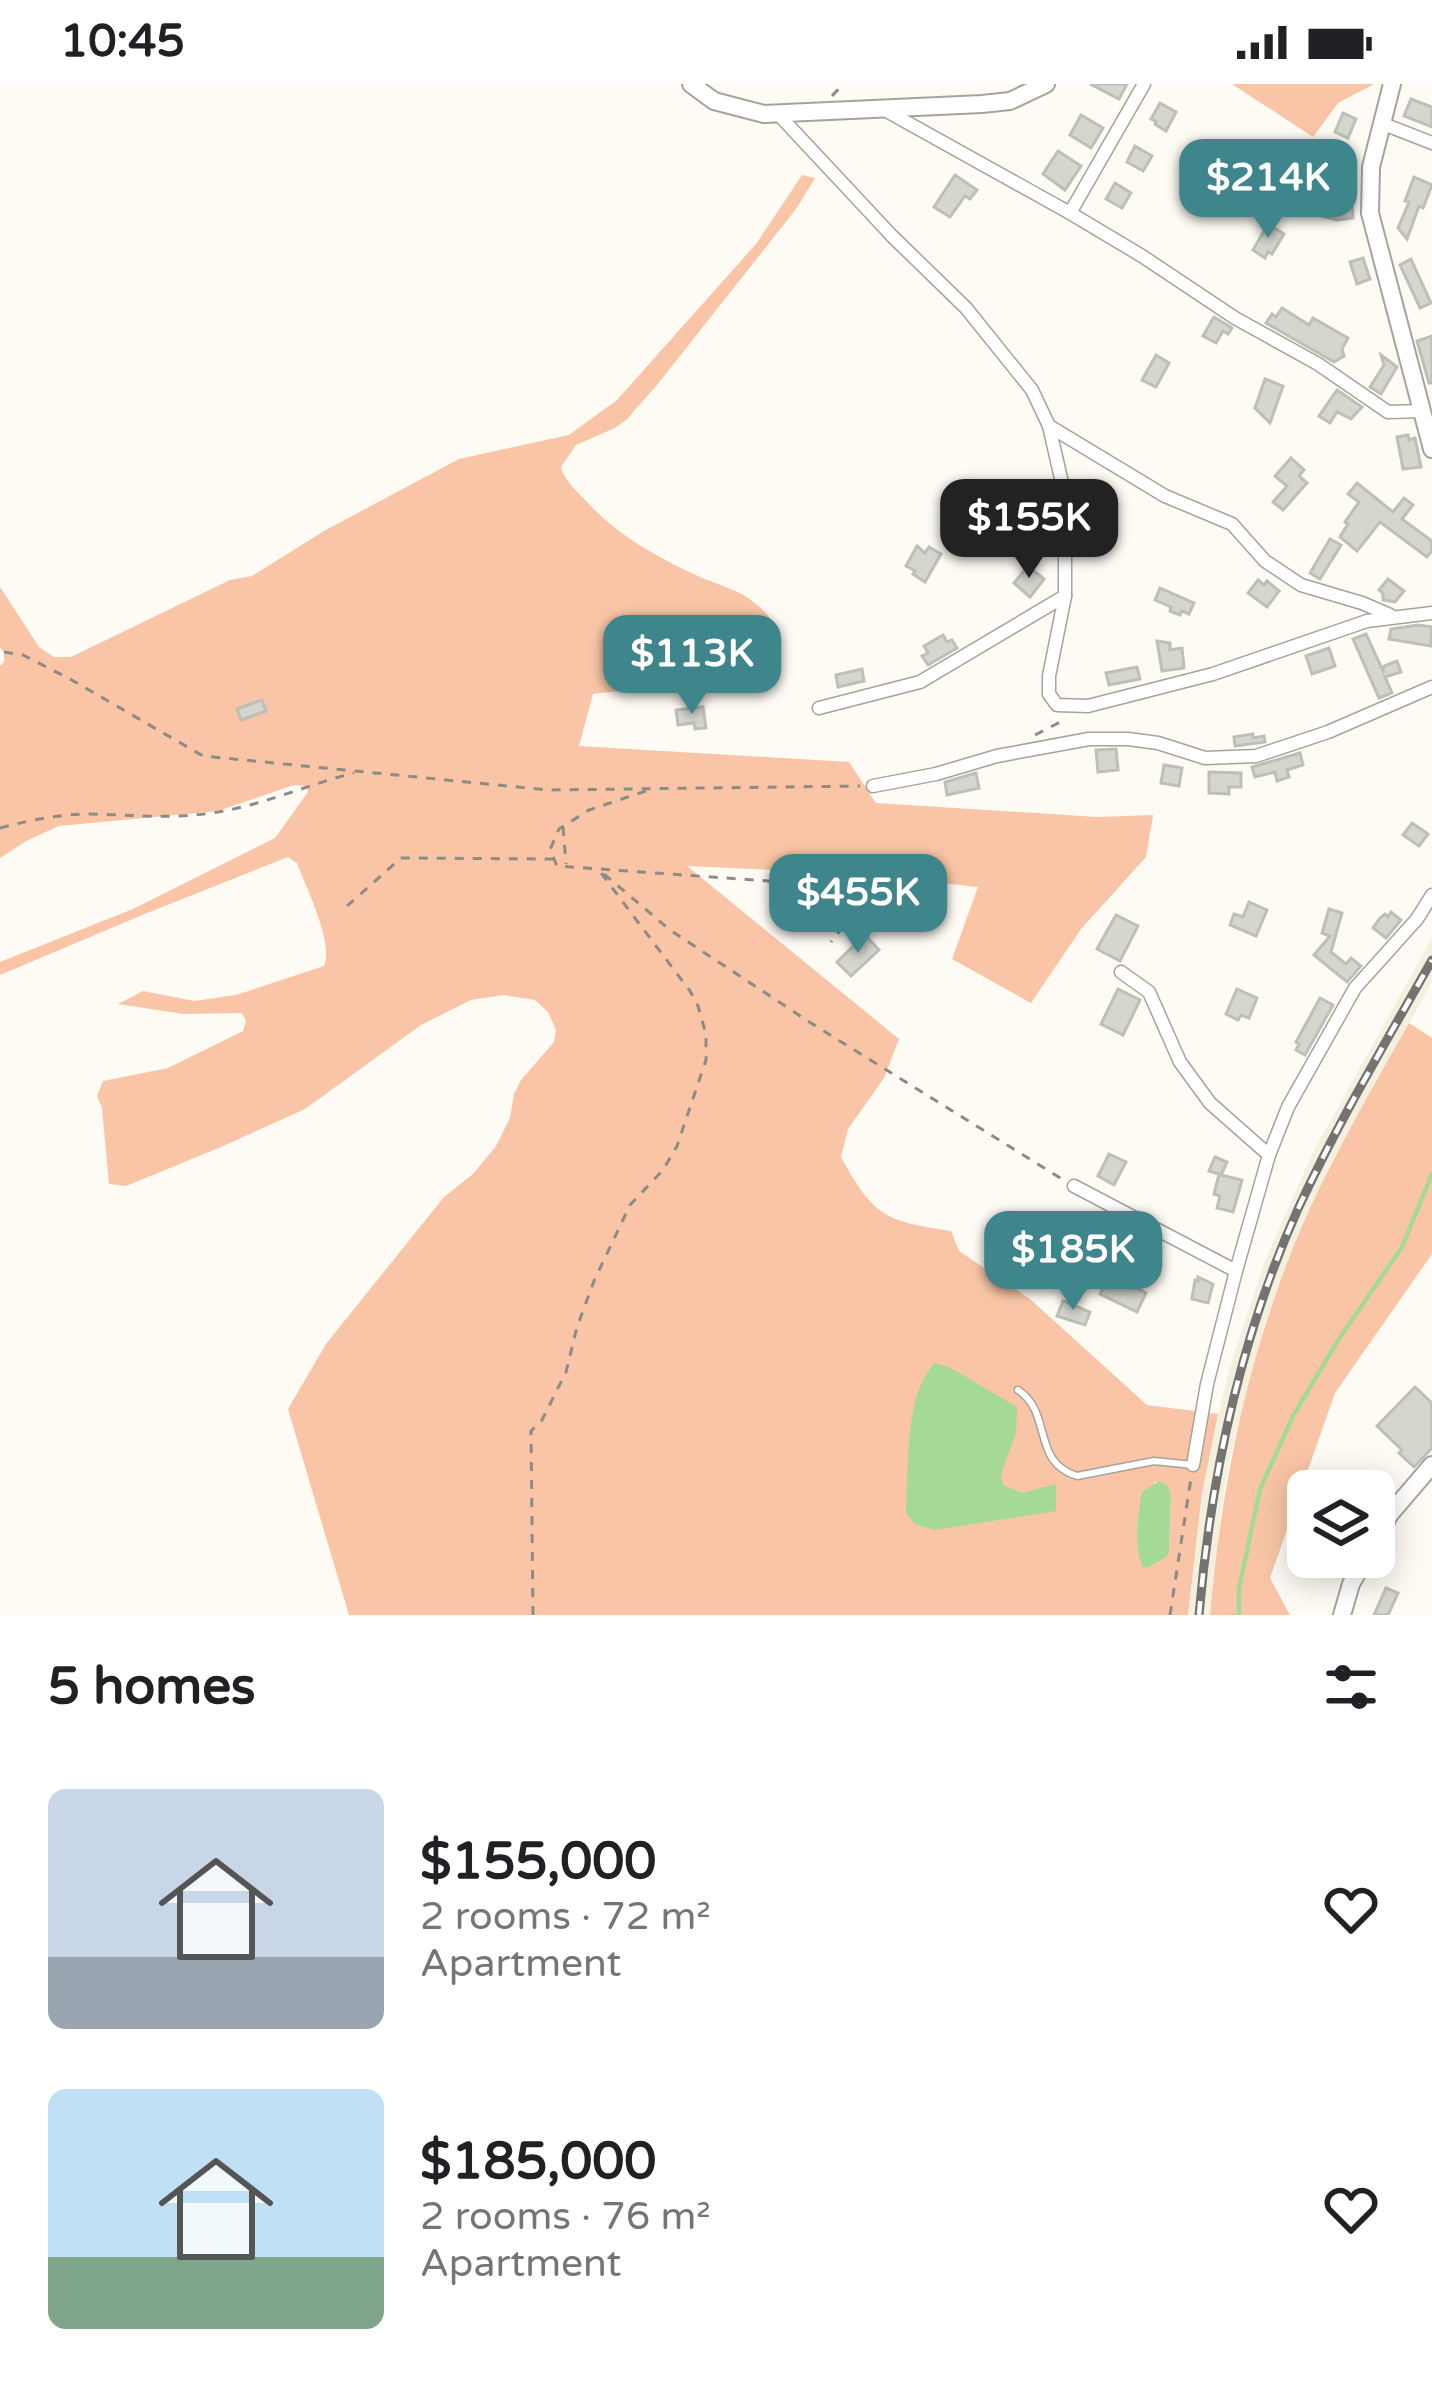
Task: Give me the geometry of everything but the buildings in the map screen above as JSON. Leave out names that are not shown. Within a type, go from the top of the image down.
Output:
[{"type":"street","points":[[691,84],[714,101],[778,114],[1010,101],[1046,84]]},
{"type":"street","points":[[1070,213],[1144,84]]},
{"type":"street","points":[[1392,84],[1371,167],[1370,213],[1432,449]]},
{"type":"street","points":[[882,108],[1142,256],[1388,412],[1423,411]]},
{"type":"street","points":[[778,114],[966,308],[1031,390],[1049,426],[1065,496],[1065,596],[1049,676],[1049,694],[1057,705],[1088,706],[1214,674],[1367,621],[1432,613]]},
{"type":"street","points":[[1381,123],[1432,142]]},
{"type":"street","points":[[1049,426],[1165,496],[1232,524],[1265,561],[1301,585],[1394,617]]},
{"type":"street","points":[[819,708],[920,682],[1065,596]]},
{"type":"street","points":[[873,786],[1088,740],[1158,743],[1205,758],[1256,756],[1328,732],[1432,687]]},
{"type":"street","points":[[1193,1465],[1236,1271],[1269,1155],[1288,1107],[1355,988],[1417,919],[1432,895]]},
{"type":"street","points":[[1121,972],[1149,992],[1180,1062],[1210,1103],[1269,1155]]},
{"type":"street","points":[[1074,1186],[1236,1271]]},
{"type":"street","points":[[1395,1508],[1432,1465]]},
{"type":"street","points":[[1342,1615],[1354,1578]]},
{"type":"lane","points":[[1018,1390],[1031,1399],[1047,1451],[1067,1473],[1077,1476],[1154,1461],[1193,1465]]},
{"type":"path","points":[[4,652],[23,655],[70,679],[203,756],[548,790],[873,786]]},
{"type":"path","points":[[1034,736],[1088,706]]},
{"type":"path","points":[[0,828],[60,816],[211,814],[356,772]]},
{"type":"path","points":[[653,788],[562,826],[550,850],[557,866],[839,886],[855,911],[831,943]]},
{"type":"path","points":[[562,826],[566,866]]},
{"type":"path","points":[[346,906],[401,858],[554,859]]},
{"type":"path","points":[[598,868],[670,930],[1074,1186]]},
{"type":"path","points":[[533,1615],[531,1431],[542,1420],[566,1372],[594,1281],[630,1205],[663,1170],[677,1146],[706,1060],[706,1034],[690,991],[598,868]]},
{"type":"path","points":[[1170,1615],[1193,1465]]},
{"type":"shaded area","points":[[1232,84],[1374,84],[1338,103],[1313,137]]},
{"type":"shaded area","points":[[802,175],[815,178],[796,209],[657,385],[615,428],[576,445],[561,467],[576,491],[623,534],[673,564],[748,598],[779,630],[763,674],[593,694],[579,746],[849,762],[876,803],[1097,817],[1153,815],[1146,857],[1081,929],[1031,1003],[952,959],[978,887],[858,874],[687,866],[899,1039],[884,1078],[848,1129],[841,1157],[873,1204],[896,1219],[951,1231],[959,1251],[1030,1299],[1147,1405],[1218,1414],[1202,1493],[1188,1615],[349,1615],[288,1409],[326,1344],[444,1197],[473,1174],[496,1146],[521,1080],[554,1042],[556,1030],[548,1012],[535,1000],[504,995],[471,1000],[421,1025],[305,1109],[126,1186],[109,1184],[97,1096],[103,1081],[168,1068],[243,1031],[246,1021],[242,1013],[184,1014],[118,1004],[143,991],[194,1001],[236,995],[324,966],[322,929],[297,863],[288,857],[0,975],[0,962],[133,909],[275,838],[308,792],[306,786],[294,785],[218,811],[59,826],[0,858],[0,666],[4,653],[0,647],[0,587],[39,647],[54,657],[71,657],[230,580],[252,576],[324,531],[459,459],[569,435],[617,400],[756,244]],"holes":[[[1154,1482],[1167,1485],[1171,1493],[1169,1552]]]},
{"type":"shaded area","points":[[1432,938],[1432,982],[1331,1163],[1284,1270],[1230,1457],[1210,1615],[1188,1615],[1209,1453],[1230,1367],[1264,1263],[1312,1154]]},
{"type":"shaded area","points":[[1409,1023],[1432,1038],[1432,1254],[1335,1393],[1308,1470],[1287,1470],[1287,1530],[1270,1578],[1290,1615],[1210,1615],[1222,1513],[1254,1363],[1286,1265],[1355,1119]]},
{"type":"shaded area","points":[[935,1363],[1017,1407],[1016,1433],[1001,1474],[1003,1485],[1022,1493],[1056,1484],[1056,1511],[934,1530],[915,1524],[906,1512],[910,1433],[918,1393]]},
{"type":"shaded area","points":[[1159,1481],[1171,1493],[1169,1552],[1147,1568],[1142,1566],[1138,1547],[1139,1511],[1142,1492]]},
{"type":"waterway","points":[[1239,1615],[1239,1589],[1260,1489],[1294,1414],[1402,1247],[1432,1174]]},
{"type":"railway","points":[[1199,1615],[1220,1459],[1260,1307],[1313,1177],[1432,960]]}]
